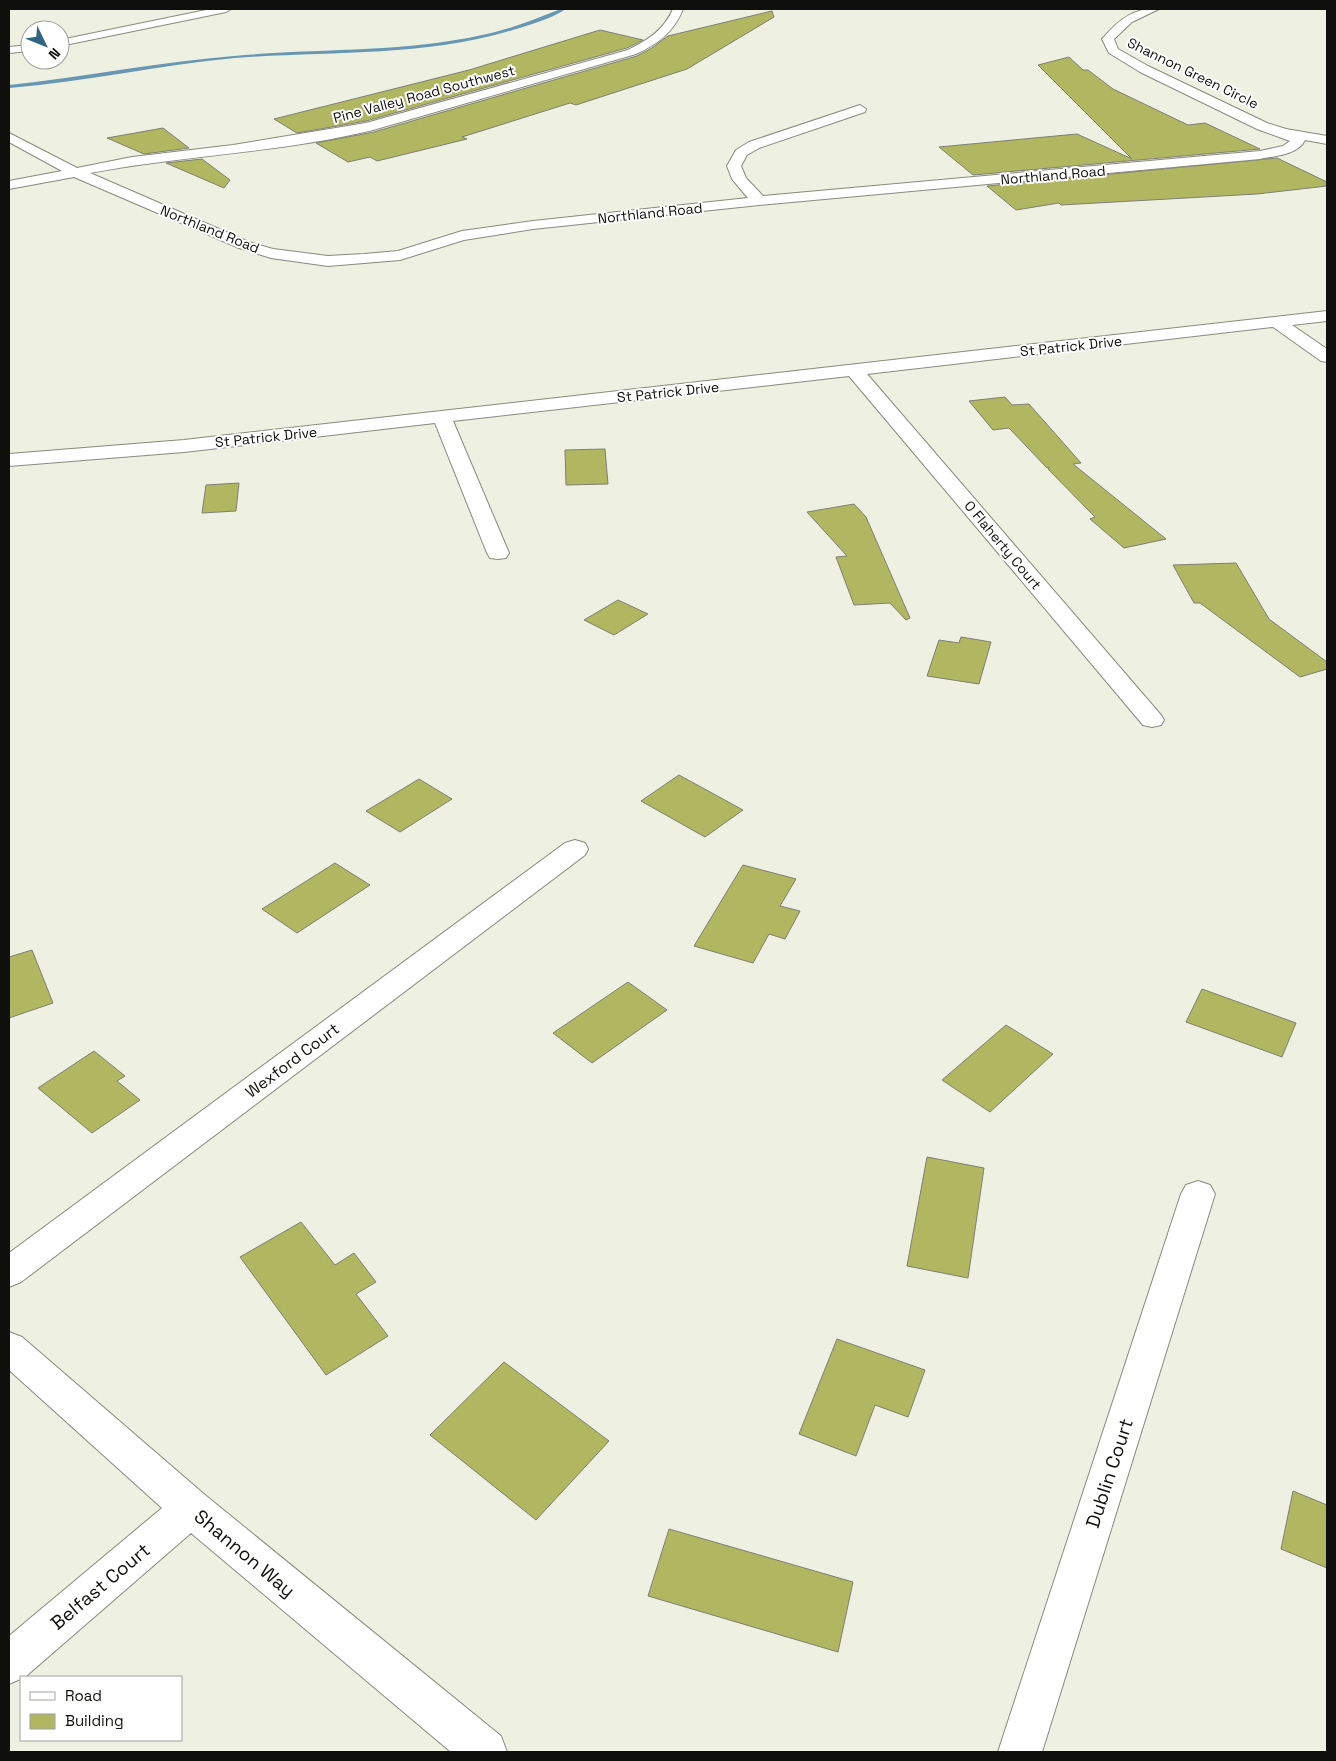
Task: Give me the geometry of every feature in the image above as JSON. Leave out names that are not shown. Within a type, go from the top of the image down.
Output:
[{"type":"street","points":[[70,41],[226,9]]},
{"type":"street","name":"Pine Valley Road Southwest","points":[[9,184],[132,161],[328,135],[368,127],[632,52],[649,45],[661,37],[678,9]]},
{"type":"street","name":"Shannon Green Circle","points":[[1154,9],[1133,16],[1120,25],[1108,39],[1112,51],[1144,69],[1245,118],[1284,133],[1327,140]]},
{"type":"street","points":[[759,201],[739,179],[734,166],[741,153],[754,145],[860,109]]},
{"type":"street","name":"Northland Road","points":[[9,137],[75,172],[244,245],[271,253],[328,262],[400,255],[462,236],[517,227],[759,201],[1260,155],[1287,149],[1299,142],[1284,133]]},
{"type":"street","name":"St Patrick Drive","points":[[9,460],[184,446],[1327,316]]},
{"type":"street","points":[[1278,323],[1327,357]]},
{"type":"street","name":"O Flaherty Court","points":[[855,370],[1152,720]]},
{"type":"street","points":[[442,417],[498,553]]},
{"type":"street","name":"Wexford Court","points":[[9,1272],[575,849]]},
{"type":"street","name":"Dublin Court","points":[[1020,1752],[1198,1194]]},
{"type":"street","name":"Shannon Way","points":[[9,1348],[191,1508],[485,1752]]},
{"type":"street","name":"Belfast Court","points":[[9,1663],[191,1508]]},
{"type":"building","points":[[772,11],[774,17],[687,69],[576,105],[570,103],[462,137],[467,139],[377,161],[370,157],[348,162],[316,143],[374,132],[637,56],[668,36]]},
{"type":"building","points":[[600,30],[643,40],[627,48],[366,121],[297,133],[274,119],[469,70]]},
{"type":"building","points":[[1069,57],[1083,70],[1088,70],[1113,89],[1188,125],[1205,123],[1260,149],[973,175],[939,147],[1077,134],[1132,159],[1038,65]]},
{"type":"building","points":[[163,128],[189,148],[144,154],[107,138]]},
{"type":"building","points":[[1277,158],[1327,182],[1327,186],[1257,194],[1061,205],[1059,203],[1016,210],[987,186]]},
{"type":"building","points":[[202,159],[230,180],[224,188],[166,163]]},
{"type":"building","points":[[1005,397],[1012,405],[1029,404],[1081,463],[1073,464],[1166,539],[1124,548],[1090,519],[1095,517],[1048,469],[1049,467],[1047,468],[1009,428],[993,430],[969,401]]},
{"type":"building","points":[[605,449],[608,484],[566,485],[565,450]]},
{"type":"building","points":[[239,483],[236,511],[202,513],[206,485]]},
{"type":"building","points":[[854,504],[866,517],[910,618],[906,620],[890,603],[854,605],[836,557],[847,556],[807,512]]},
{"type":"building","points":[[1236,563],[1269,619],[1327,662],[1327,669],[1300,677],[1200,603],[1194,603],[1173,565]]},
{"type":"building","points":[[618,600],[648,614],[614,635],[584,620]]},
{"type":"building","points":[[961,637],[991,642],[979,684],[927,676],[939,640],[959,643]]},
{"type":"building","points":[[679,775],[743,810],[705,837],[641,801]]},
{"type":"building","points":[[419,779],[452,799],[400,832],[366,811]]},
{"type":"building","points":[[335,863],[370,885],[297,933],[262,909]]},
{"type":"building","points":[[743,865],[796,879],[780,906],[800,911],[785,939],[769,934],[753,963],[694,946]]},
{"type":"building","points":[[32,950],[53,1003],[9,1018],[9,957]]},
{"type":"building","points":[[628,982],[667,1010],[592,1063],[553,1033]]},
{"type":"building","points":[[1202,989],[1296,1023],[1282,1057],[1186,1022]]},
{"type":"building","points":[[1006,1025],[1053,1054],[990,1112],[942,1080]]},
{"type":"building","points":[[94,1051],[125,1076],[117,1081],[140,1100],[92,1133],[38,1088]]},
{"type":"building","points":[[927,1157],[984,1168],[968,1278],[907,1266]]},
{"type":"building","points":[[301,1222],[335,1265],[354,1253],[376,1282],[356,1294],[388,1336],[326,1375],[240,1257]]},
{"type":"building","points":[[837,1339],[925,1370],[908,1417],[875,1405],[856,1456],[799,1434]]},
{"type":"building","points":[[504,1362],[609,1441],[536,1520],[430,1435]]},
{"type":"building","points":[[1293,1491],[1327,1505],[1327,1568],[1281,1549]]},
{"type":"building","points":[[669,1529],[853,1582],[838,1652],[648,1596]]},
{"type":"waterway","points":[[9,87],[234,57],[360,51],[443,44],[484,37],[524,25],[564,9]]}]
